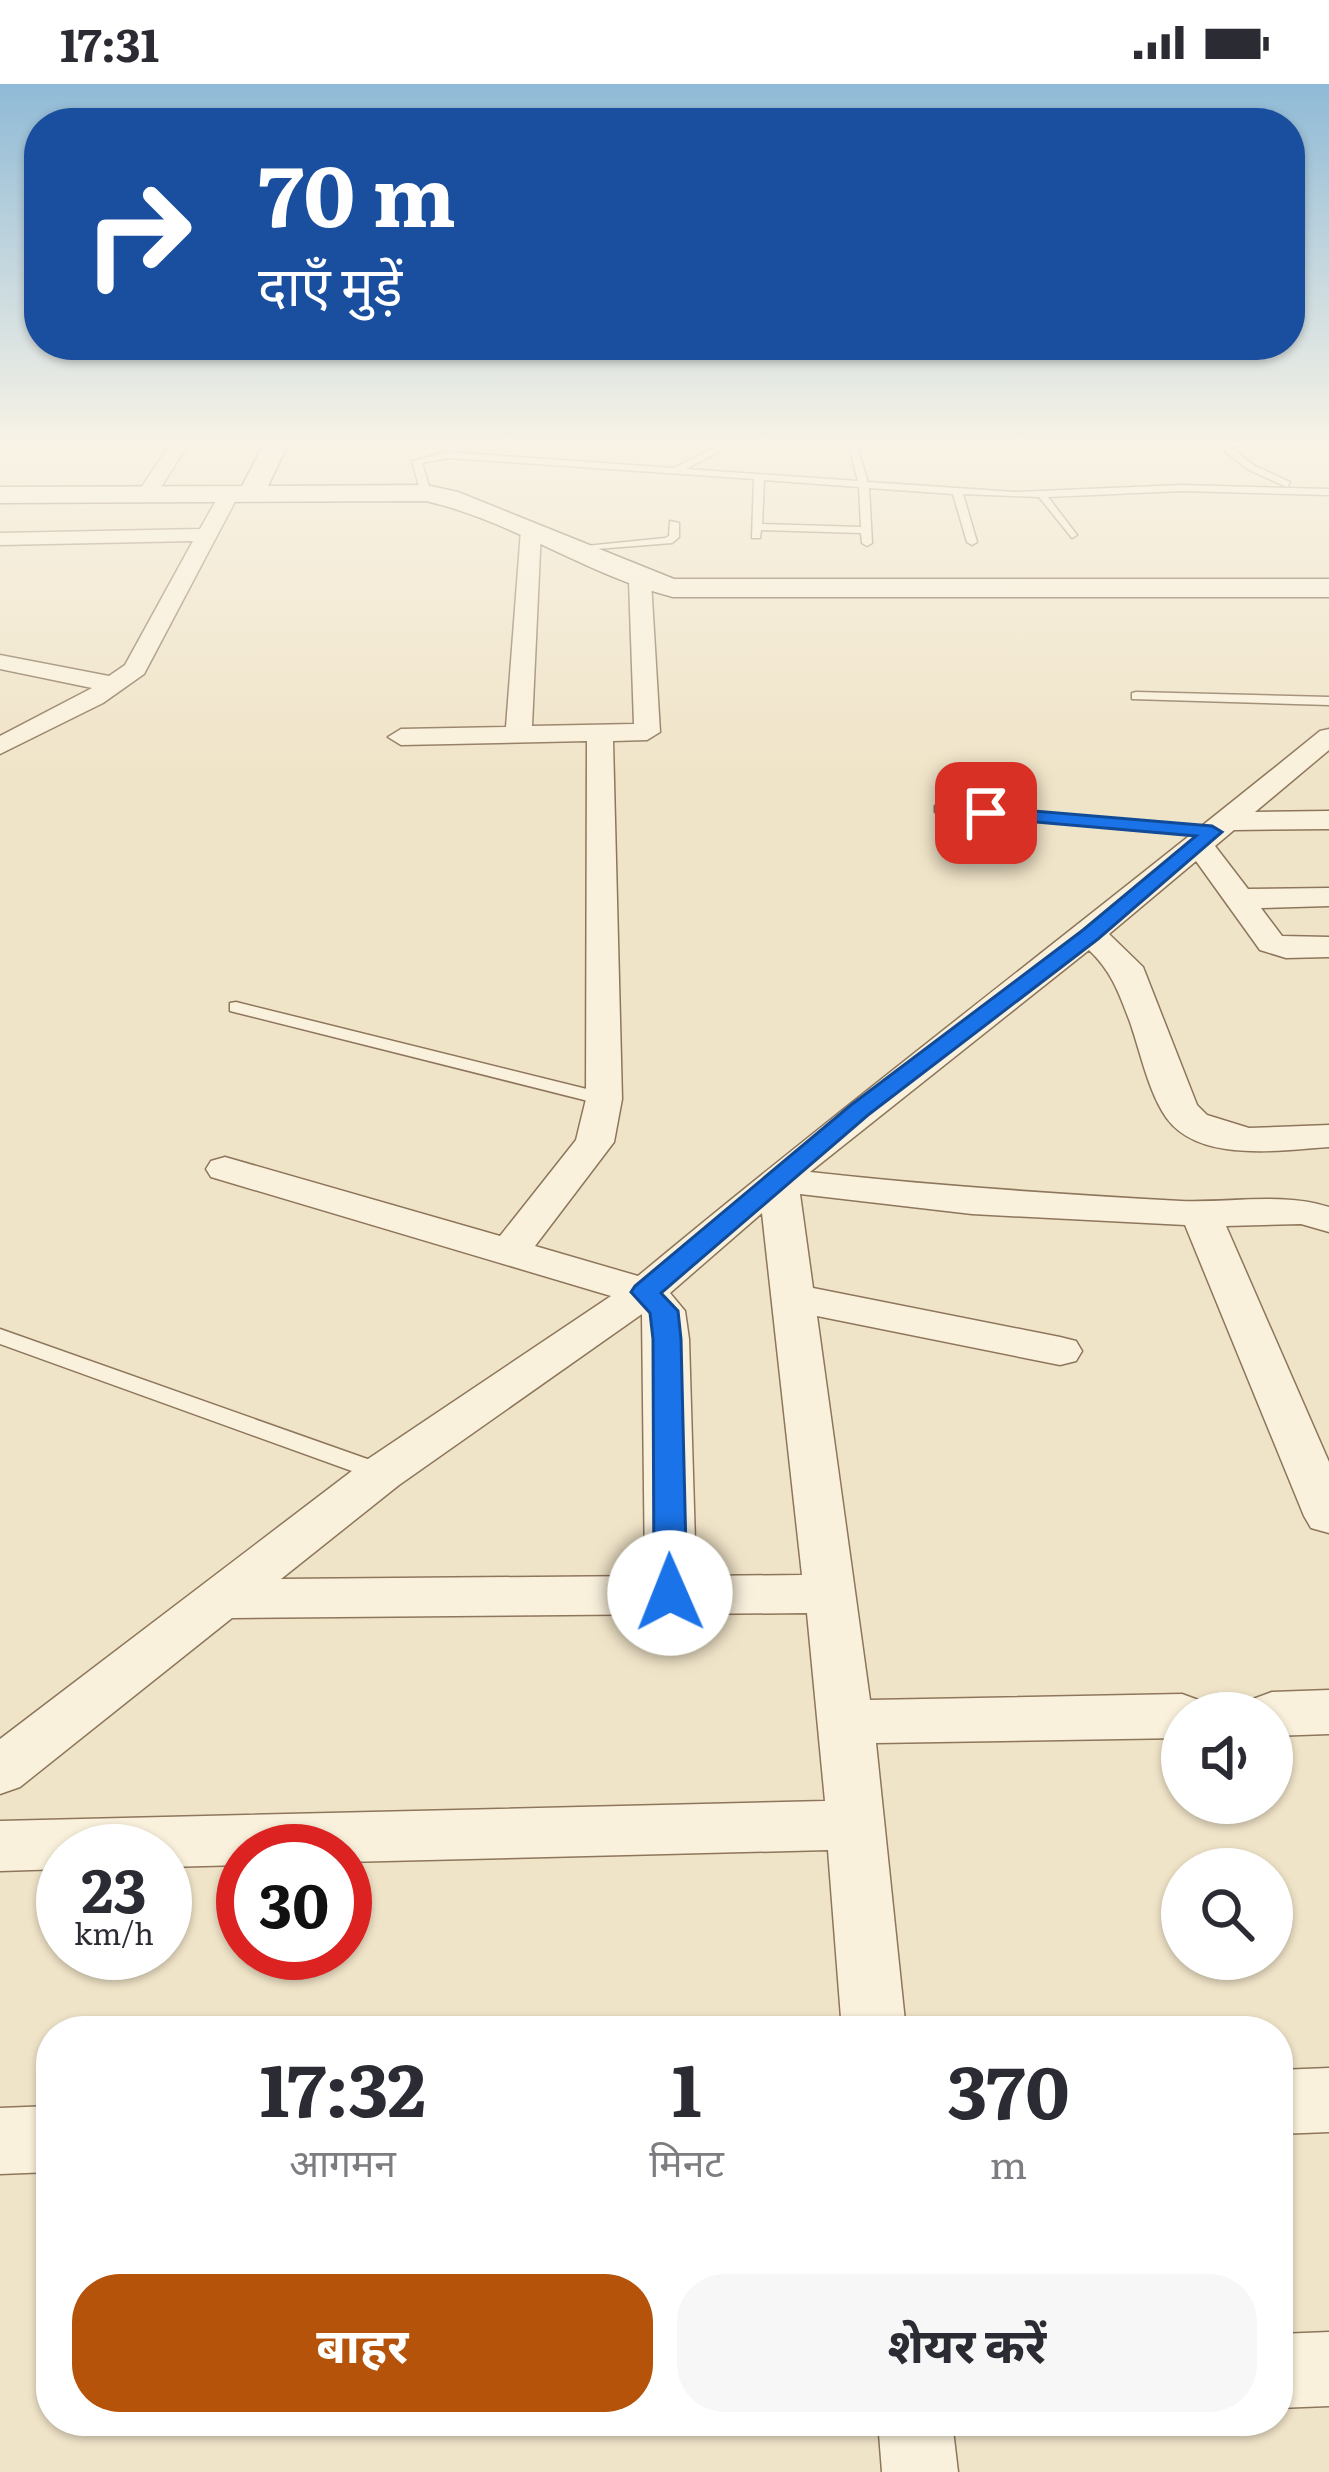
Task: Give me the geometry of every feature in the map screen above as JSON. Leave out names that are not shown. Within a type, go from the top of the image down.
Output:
[{"type":"street","points":[[0,746],[116,685],[135,669],[198,551]]},
{"type":"street","points":[[518,736],[529,551]]},
{"type":"street","points":[[579,551],[640,581],[712,590],[1329,588]]},
{"type":"street","points":[[401,737],[599,735],[650,729],[640,581]]},
{"type":"street","points":[[0,662],[116,685]]},
{"type":"street","points":[[509,1252],[595,1142],[604,1100],[599,735]]},
{"type":"street","points":[[10,1749],[382,1473],[645,1292],[860,1110],[1090,934],[1329,737]]},
{"type":"street","points":[[1212,832],[1329,820]]},
{"type":"street","points":[[1212,832],[1238,898],[1271,943],[1286,948],[1329,947]]},
{"type":"street","points":[[1238,898],[1329,897]]},
{"type":"street","points":[[1090,934],[1126,967],[1180,1110],[1191,1124],[1231,1137],[1329,1136]]},
{"type":"street","points":[[225,1169],[645,1292],[664,1311],[667,1339],[670,1593]]},
{"type":"street","points":[[778,1180],[972,1202],[1201,1214],[1304,1212],[1329,1220]]},
{"type":"street","points":[[778,1180],[846,1722],[872,2016]]},
{"type":"street","points":[[1201,1214],[1328,1516]]},
{"type":"street","points":[[794,1298],[1060,1351]]},
{"type":"street","points":[[218,1599],[831,1594]]},
{"type":"street","points":[[1293,1713],[1329,1712]]},
{"type":"street","points":[[846,1722],[1161,1716]]},
{"type":"street","points":[[0,1846],[852,1826]]},
{"type":"street","points":[[1293,2102],[1329,2101]]},
{"type":"street","points":[[0,2140],[36,2139]]},
{"type":"street","points":[[1293,2370],[1329,2369]]},
{"type":"street","points":[[916,2436],[920,2472]]},
{"type":"lane","points":[[1136,696],[1329,701]]},
{"type":"lane","points":[[940,809],[1212,832]]},
{"type":"lane","points":[[236,1007],[604,1100]]},
{"type":"lane","points":[[0,1336],[382,1473]]},
{"type":"route","points":[[670,1593],[667,1339],[664,1311],[645,1292],[860,1110],[1090,934],[1212,832],[986,813]]}]
